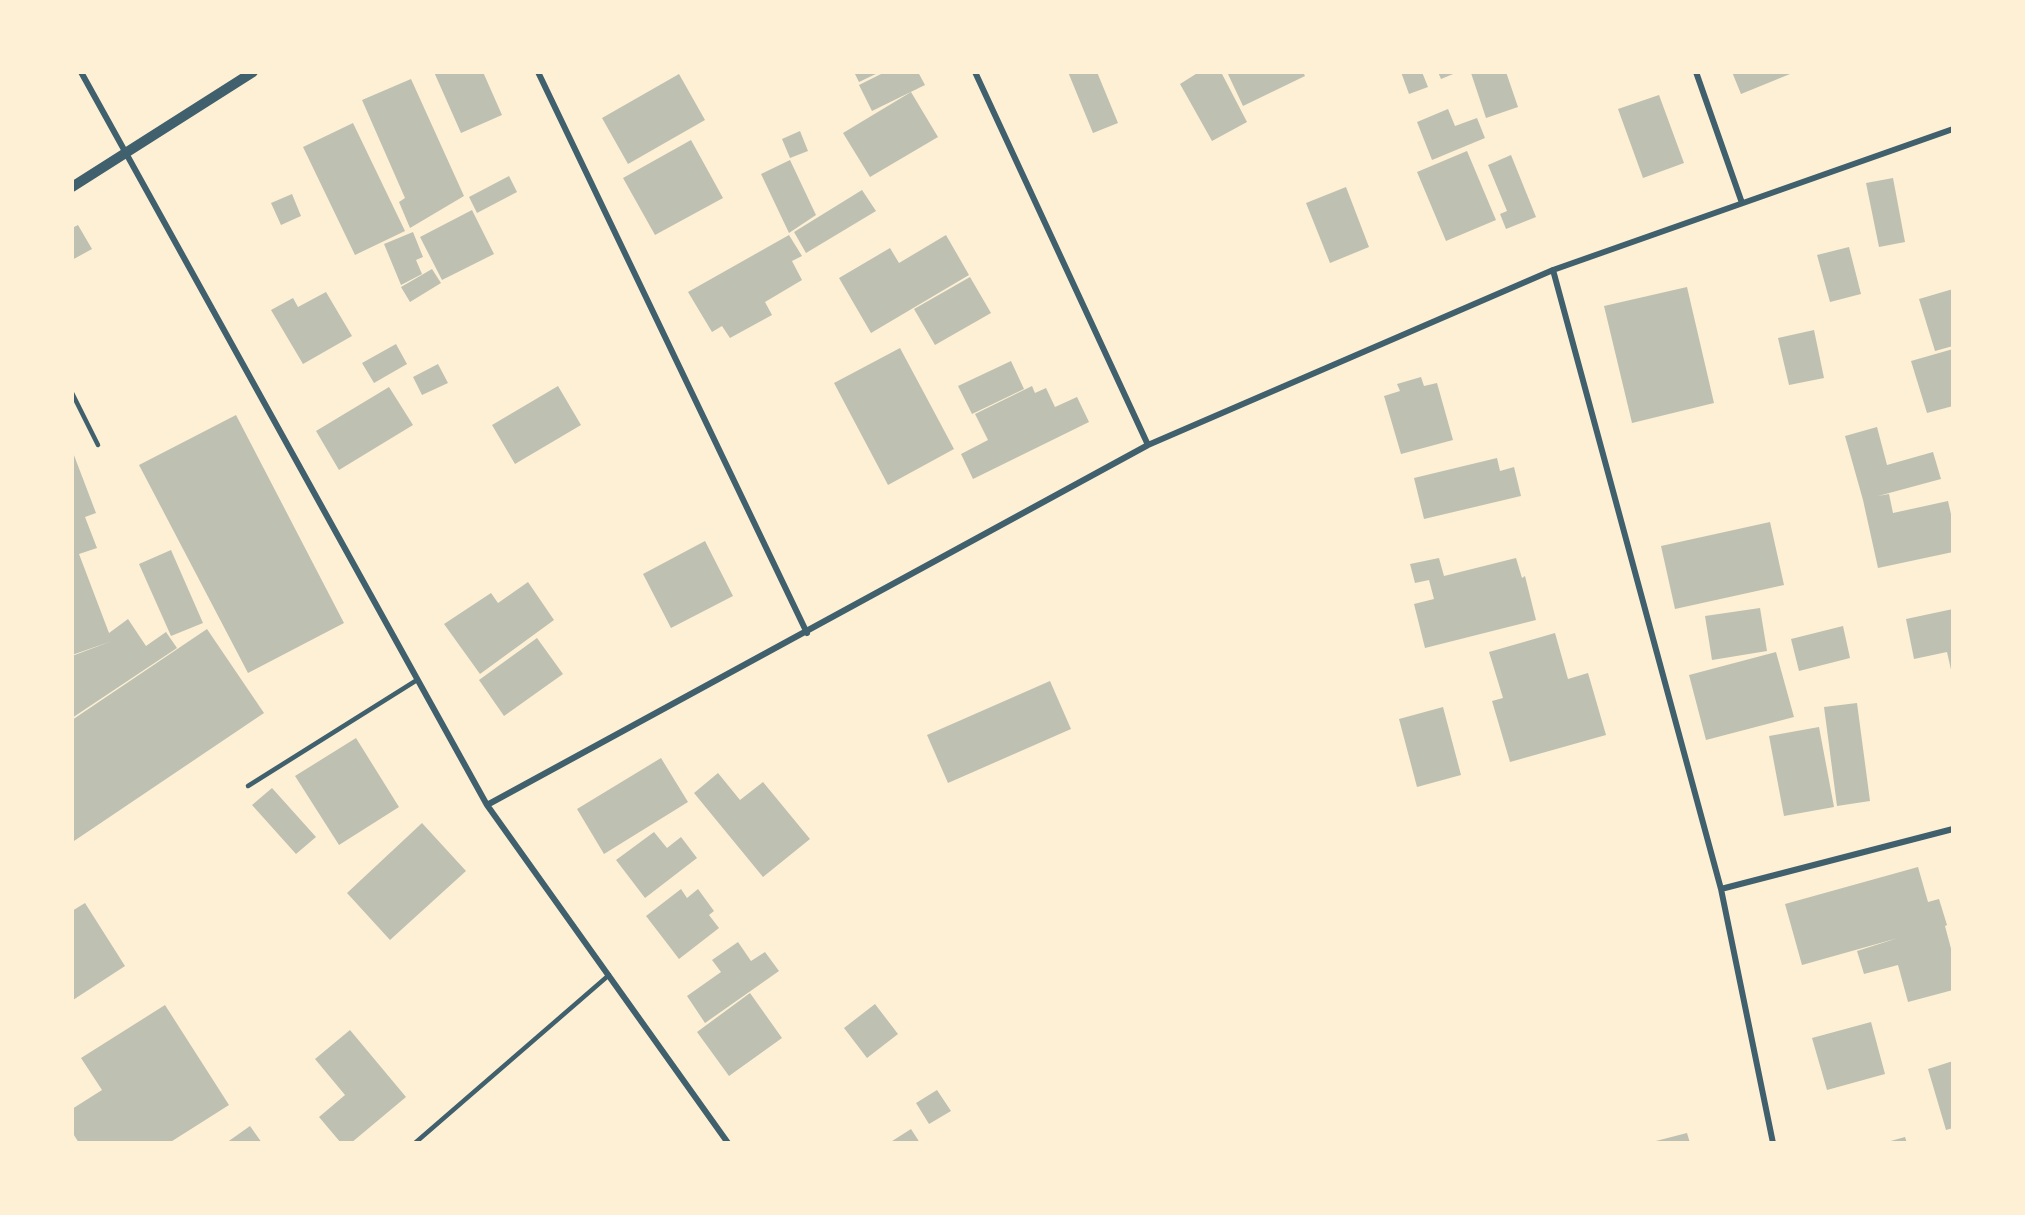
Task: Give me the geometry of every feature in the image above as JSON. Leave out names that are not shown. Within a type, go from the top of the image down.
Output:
[{"type":"street","points":[[81,72],[487,805],[728,1143]]},
{"type":"street","points":[[72,187],[253,72]]},
{"type":"street","points":[[538,72],[807,633]]},
{"type":"street","points":[[975,72],[1148,446]]},
{"type":"street","points":[[1696,72],[1742,202]]},
{"type":"street","points":[[487,805],[1148,446],[1553,270],[1953,129]]},
{"type":"street","points":[[1553,270],[1721,890],[1773,1143]]},
{"type":"street","points":[[1721,890],[1953,829]]},
{"type":"lane","points":[[72,393],[98,444]]},
{"type":"lane","points":[[248,786],[417,680]]},
{"type":"lane","points":[[414,1143],[609,975]]},
{"type":"building","points":[[434,72],[483,72],[502,115],[461,133]]},
{"type":"building","points":[[854,72],[880,72],[859,82]]},
{"type":"building","points":[[885,72],[918,72],[925,85],[872,111],[859,85]]},
{"type":"building","points":[[1068,72],[1097,72],[1118,123],[1093,133]]},
{"type":"building","points":[[1199,72],[1221,72],[1247,122],[1212,141],[1180,84]]},
{"type":"building","points":[[1227,72],[1303,72],[1305,76],[1243,106]]},
{"type":"building","points":[[1401,72],[1422,72],[1428,87],[1409,94]]},
{"type":"building","points":[[1438,72],[1458,72],[1441,79]]},
{"type":"building","points":[[1506,72],[1518,107],[1486,118],[1471,73]]},
{"type":"building","points":[[1732,72],[1789,72],[1790,74],[1741,94]]},
{"type":"building","points":[[679,74],[705,120],[628,164],[602,118]]},
{"type":"building","points":[[411,79],[464,196],[410,228],[399,202],[405,198],[362,100]]},
{"type":"building","points":[[911,92],[938,137],[870,177],[843,133]]},
{"type":"building","points":[[1659,95],[1684,163],[1643,178],[1618,109]]},
{"type":"building","points":[[1448,109],[1455,126],[1477,118],[1485,138],[1432,160],[1417,122]]},
{"type":"building","points":[[353,123],[405,231],[355,255],[303,147]]},
{"type":"building","points":[[800,131],[808,151],[790,158],[782,139]]},
{"type":"building","points":[[691,140],[723,198],[655,235],[623,178]]},
{"type":"building","points":[[1467,151],[1496,220],[1446,241],[1417,172]]},
{"type":"building","points":[[1511,155],[1536,217],[1506,229],[1500,214],[1507,211],[1488,165]]},
{"type":"building","points":[[790,160],[816,215],[789,233],[761,174]]},
{"type":"building","points":[[509,176],[517,192],[477,213],[469,197]]},
{"type":"building","points":[[1893,178],[1905,242],[1879,247],[1866,183]]},
{"type":"building","points":[[1346,187],[1369,247],[1330,263],[1306,203]]},
{"type":"building","points":[[862,190],[876,211],[806,253],[794,232]]},
{"type":"building","points":[[292,194],[301,216],[281,225],[271,203]]},
{"type":"building","points":[[472,210],[494,254],[442,280],[420,237]]},
{"type":"building","points":[[78,225],[92,249],[72,260],[72,228]]},
{"type":"building","points":[[413,232],[423,257],[416,260],[422,274],[401,285],[384,244]]},
{"type":"building","points":[[789,235],[802,256],[792,261],[802,280],[765,302],[772,315],[730,338],[722,326],[712,332],[688,292]]},
{"type":"building","points":[[946,235],[969,275],[871,333],[839,278],[890,248],[899,263]]},
{"type":"building","points":[[1849,247],[1861,294],[1830,302],[1817,255]]},
{"type":"building","points":[[432,269],[441,283],[410,302],[401,287]]},
{"type":"building","points":[[970,277],[991,313],[935,345],[914,309]]},
{"type":"building","points":[[1687,287],[1714,403],[1632,423],[1604,306]]},
{"type":"building","points":[[1953,289],[1953,346],[1935,351],[1919,299]]},
{"type":"building","points":[[326,292],[352,336],[303,364],[271,310],[293,298],[298,307]]},
{"type":"building","points":[[1814,330],[1824,378],[1789,385],[1778,338]]},
{"type":"building","points":[[396,344],[407,364],[374,383],[362,363]]},
{"type":"building","points":[[900,348],[954,449],[888,485],[834,383]]},
{"type":"building","points":[[1953,349],[1953,406],[1927,413],[1911,361]]},
{"type":"building","points":[[1011,361],[1024,389],[972,414],[958,386]]},
{"type":"building","points":[[438,364],[448,383],[422,395],[413,377]]},
{"type":"building","points":[[1421,377],[1424,386],[1437,383],[1453,440],[1401,454],[1384,396],[1400,391],[1397,384]]},
{"type":"building","points":[[558,386],[581,425],[515,464],[492,425]]},
{"type":"building","points":[[1032,386],[1035,393],[1046,388],[1055,407],[1077,397],[1089,422],[973,479],[961,454],[988,440],[975,414]]},
{"type":"building","points":[[389,387],[413,425],[339,470],[316,431]]},
{"type":"building","points":[[236,415],[344,623],[248,673],[139,465]]},
{"type":"building","points":[[1877,427],[1887,465],[1933,452],[1941,479],[1878,496],[1889,494],[1893,513],[1948,501],[1953,523],[1953,552],[1878,568],[1863,500],[1845,436]]},
{"type":"building","points":[[72,450],[96,513],[85,517],[97,548],[79,554],[109,633],[128,619],[146,646],[166,632],[177,648],[72,718],[72,656],[112,641],[72,655]]},
{"type":"building","points":[[1497,458],[1500,471],[1514,467],[1521,496],[1424,519],[1414,478]]},
{"type":"building","points":[[1770,522],[1784,585],[1675,609],[1661,546]]},
{"type":"building","points":[[705,541],[733,596],[671,628],[643,574]]},
{"type":"building","points":[[171,550],[203,623],[171,636],[139,564]]},
{"type":"building","points":[[1439,558],[1444,576],[1516,558],[1522,578],[1525,576],[1536,620],[1425,648],[1414,604],[1434,599],[1429,580],[1415,583],[1410,564]]},
{"type":"building","points":[[528,582],[554,620],[480,674],[444,624],[491,593],[498,603]]},
{"type":"building","points":[[1760,608],[1767,651],[1712,660],[1705,616]]},
{"type":"building","points":[[1953,609],[1952,674],[1947,652],[1914,659],[1906,619]]},
{"type":"building","points":[[1843,626],[1850,658],[1799,671],[1791,639]]},
{"type":"building","points":[[207,629],[264,713],[74,841],[72,838],[72,720]]},
{"type":"building","points":[[1555,633],[1568,679],[1588,673],[1606,735],[1510,762],[1492,701],[1503,698],[1489,652]]},
{"type":"building","points":[[537,638],[563,674],[504,716],[479,680]]},
{"type":"building","points":[[1776,652],[1794,717],[1706,740],[1689,675]]},
{"type":"building","points":[[1050,681],[1071,729],[948,783],[927,735]]},
{"type":"building","points":[[1857,703],[1870,801],[1837,806],[1824,707]]},
{"type":"building","points":[[1443,707],[1461,775],[1417,787],[1399,719]]},
{"type":"building","points":[[1819,727],[1834,807],[1784,816],[1769,736]]},
{"type":"building","points":[[356,738],[399,807],[339,845],[295,776]]},
{"type":"building","points":[[661,758],[688,802],[604,854],[577,809]]},
{"type":"building","points":[[718,773],[740,800],[763,782],[810,839],[763,877],[694,793]]},
{"type":"building","points":[[272,788],[316,837],[296,854],[252,805]]},
{"type":"building","points":[[422,823],[466,871],[390,940],[347,893]]},
{"type":"building","points":[[654,832],[667,848],[681,837],[697,858],[645,898],[616,860]]},
{"type":"building","points":[[1918,867],[1928,902],[1939,899],[1947,925],[1945,926],[1953,956],[1953,990],[1908,1002],[1898,965],[1864,974],[1857,951],[1898,938],[1802,965],[1785,904]]},
{"type":"building","points":[[681,889],[687,898],[698,889],[714,911],[709,915],[719,928],[679,959],[646,916]]},
{"type":"building","points":[[85,903],[125,966],[73,1000],[72,911]]},
{"type":"building","points":[[738,942],[751,961],[765,952],[779,971],[705,1023],[687,996],[721,972],[712,960]]},
{"type":"building","points":[[750,993],[782,1038],[729,1076],[697,1032]]},
{"type":"building","points":[[875,1004],[898,1034],[867,1058],[844,1028]]},
{"type":"building","points":[[165,1005],[229,1105],[169,1143],[79,1143],[72,1132],[72,1109],[102,1090],[81,1058]]},
{"type":"building","points":[[1871,1022],[1885,1074],[1827,1090],[1812,1038]]},
{"type":"building","points":[[350,1030],[406,1097],[351,1143],[341,1143],[319,1117],[345,1095],[315,1059]]},
{"type":"building","points":[[1953,1061],[1953,1128],[1946,1130],[1928,1069]]},
{"type":"building","points":[[937,1090],[951,1111],[929,1124],[916,1103]]},
{"type":"building","points":[[250,1126],[262,1143],[226,1143]]},
{"type":"building","points":[[911,1129],[920,1143],[889,1143]]},
{"type":"building","points":[[1687,1133],[1690,1143],[1652,1143],[1652,1142]]},
{"type":"building","points":[[1905,1137],[1907,1143],[1887,1143],[1887,1142]]}]
